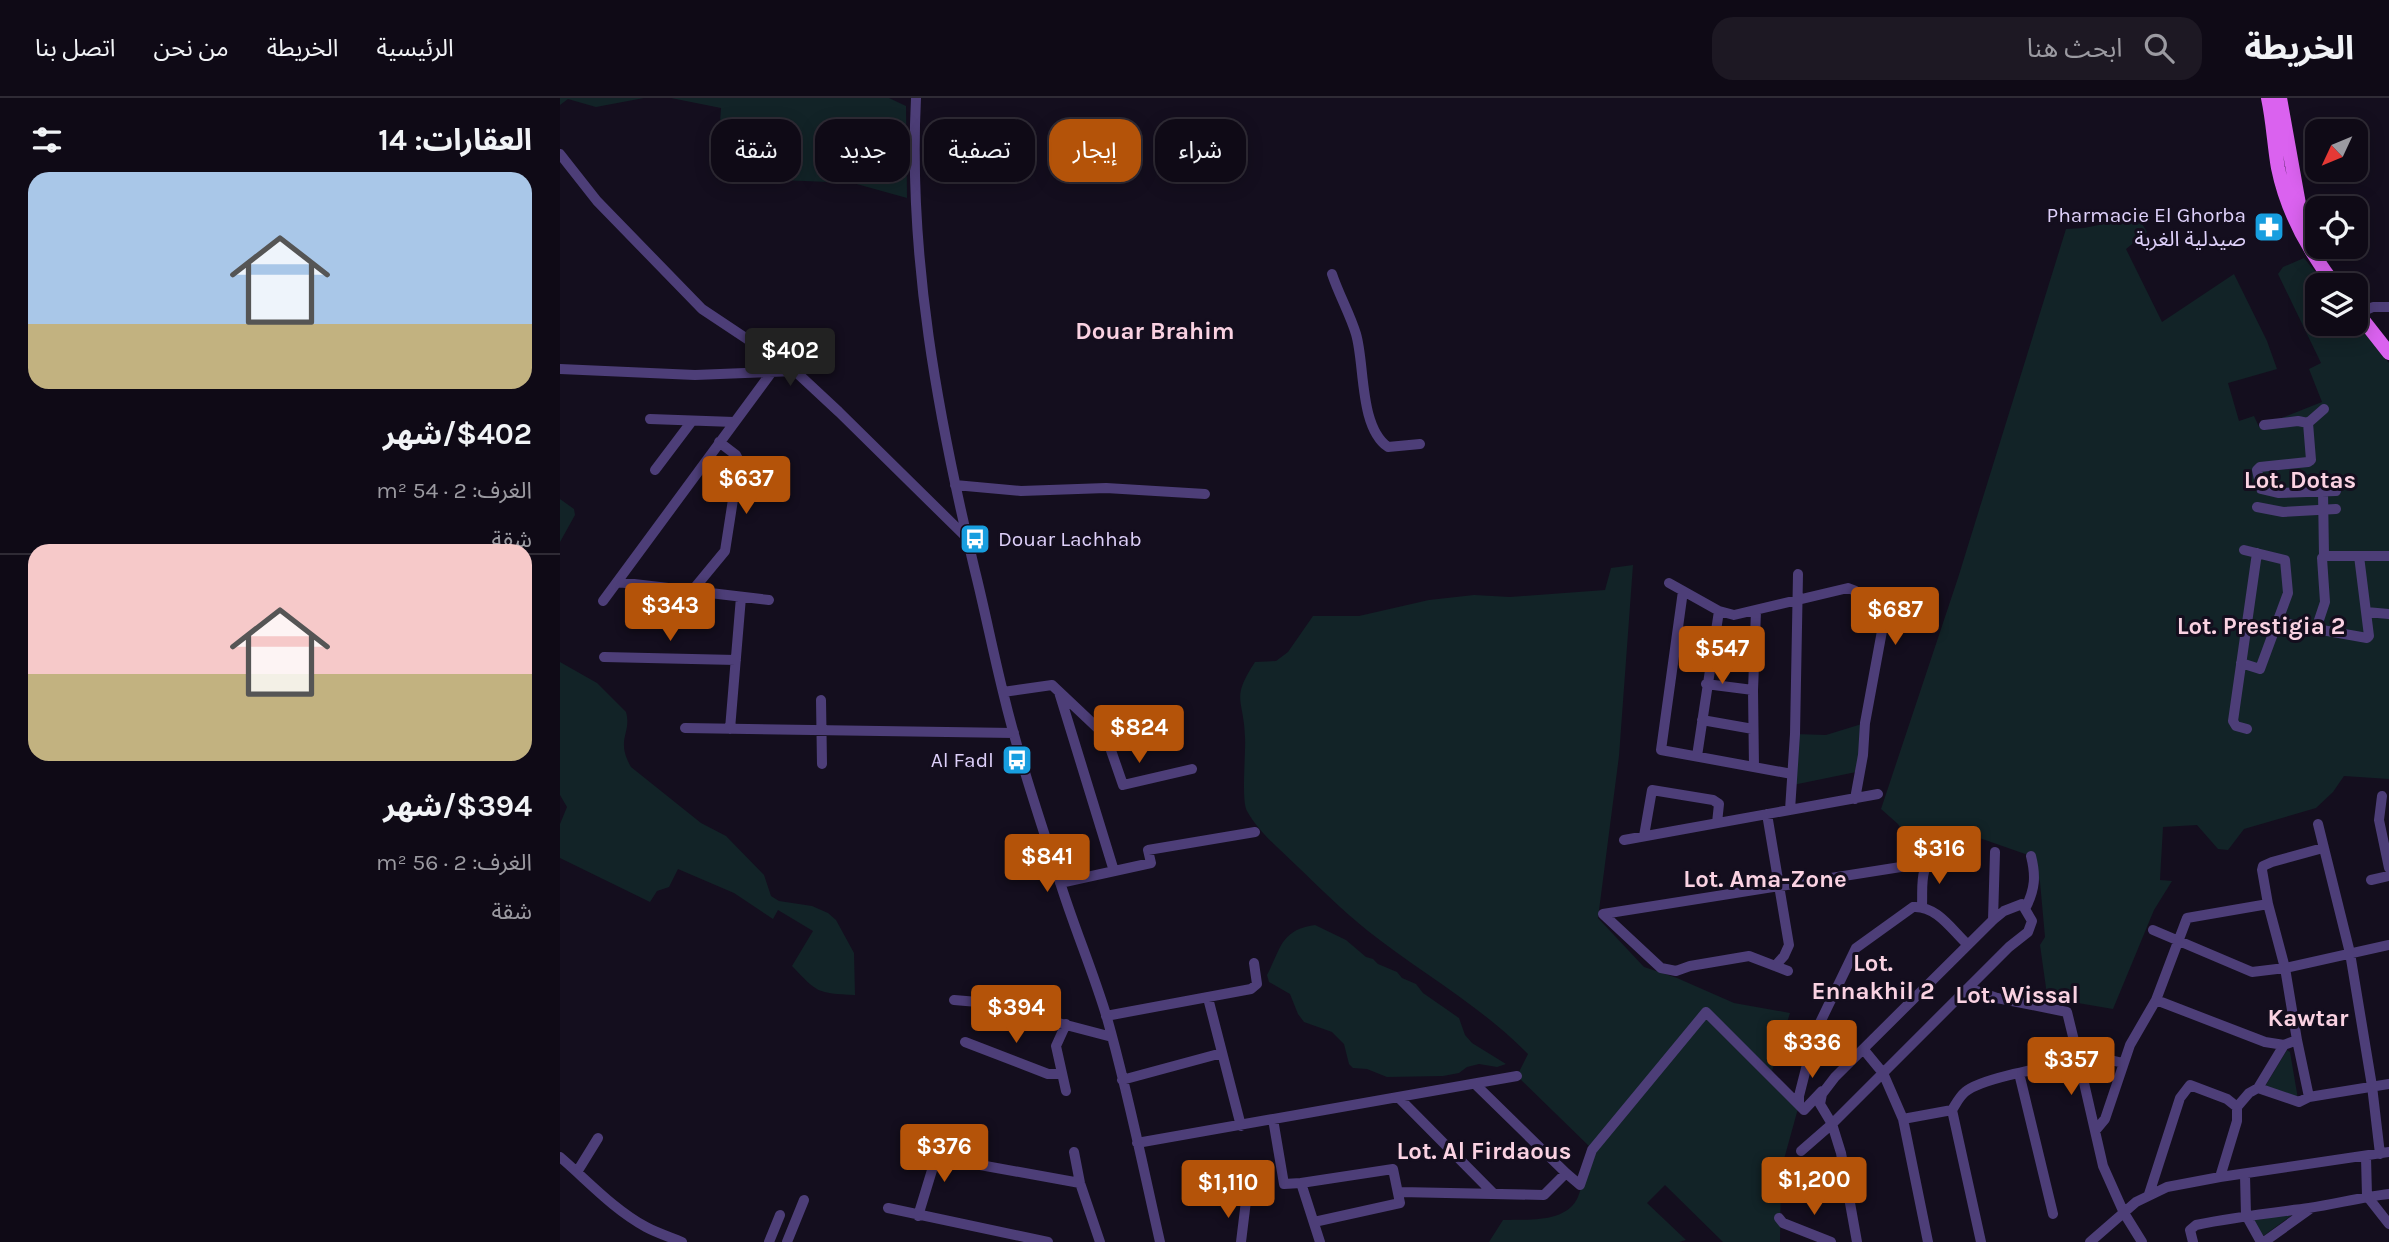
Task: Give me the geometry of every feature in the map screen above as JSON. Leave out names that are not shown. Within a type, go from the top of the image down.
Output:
[{"type":"main road","points":[[2268,98],[2280,176],[2292,218],[2326,273]]},
{"type":"main road","points":[[2280,98],[2300,204],[2305,216]]},
{"type":"main road","points":[[2368,318],[2381,332],[2389,353]]},
{"type":"street","points":[[916,98],[915,185],[921,267],[942,419],[955,485],[1014,733],[1060,883],[1106,1016],[1160,1242]]},
{"type":"street","points":[[560,154],[597,201],[702,309],[795,371],[967,538]]},
{"type":"street","points":[[1332,274],[1356,332],[1363,393],[1369,416],[1379,437],[1388,447],[1420,444]]},
{"type":"street","points":[[2368,309],[2389,307]]},
{"type":"street","points":[[560,369],[695,375],[795,371]]},
{"type":"street","points":[[603,601],[771,373]]},
{"type":"street","points":[[2308,423],[2324,409]]},
{"type":"street","points":[[650,419],[734,422]]},
{"type":"street","points":[[655,470],[692,421]]},
{"type":"street","points":[[2264,425],[2298,421],[2308,423]]},
{"type":"street","points":[[2308,423],[2311,460],[2264,465],[2257,470],[2259,486],[2261,489],[2278,493],[2336,491]]},
{"type":"street","points":[[692,591],[725,551],[739,461],[736,455],[719,442]]},
{"type":"street","points":[[955,485],[1021,491],[1106,488],[1205,494]]},
{"type":"street","points":[[2316,629],[2325,602],[2322,558],[2323,491]]},
{"type":"street","points":[[2257,507],[2283,512],[2336,509]]},
{"type":"street","points":[[2241,663],[2260,669],[2288,593],[2285,560],[2244,550]]},
{"type":"street","points":[[2247,729],[2236,726],[2233,721],[2257,553]]},
{"type":"street","points":[[2324,556],[2389,556]]},
{"type":"street","points":[[2277,622],[2367,638],[2369,636],[2359,556]]},
{"type":"street","points":[[1790,810],[1798,574]]},
{"type":"street","points":[[617,582],[769,600]]},
{"type":"street","points":[[1669,583],[1718,611],[1734,615],[1848,587],[1859,591],[1871,604],[1879,617],[1882,631],[1865,723],[1863,755],[1855,799]]},
{"type":"street","points":[[1683,591],[1661,750],[1792,774]]},
{"type":"street","points":[[730,729],[741,597]]},
{"type":"street","points":[[1697,756],[1718,611]]},
{"type":"street","points":[[1754,767],[1756,611]]},
{"type":"street","points":[[2366,612],[2389,614]]},
{"type":"street","points":[[604,657],[736,660]]},
{"type":"street","points":[[1706,684],[1753,690]]},
{"type":"street","points":[[1003,691],[1052,685],[1106,736],[1123,785],[1192,769]]},
{"type":"street","points":[[1059,692],[1114,871]]},
{"type":"street","points":[[821,700],[822,764]]},
{"type":"street","points":[[1702,720],[1753,729]]},
{"type":"street","points":[[685,728],[1014,733]]},
{"type":"street","points":[[1106,736],[1149,728]]},
{"type":"street","points":[[1644,836],[1652,790],[1713,800],[1719,804],[1717,823]]},
{"type":"street","points":[[1624,840],[1878,794]]},
{"type":"street","points":[[2382,796],[2379,820],[2389,867]]},
{"type":"street","points":[[1767,814],[1789,945],[1775,966]]},
{"type":"street","points":[[2090,1242],[2149,1194],[2166,1187],[2385,1153],[2350,953],[2318,824]]},
{"type":"street","points":[[1060,883],[1150,863],[1148,850],[1255,832]]},
{"type":"street","points":[[2309,1097],[2285,968],[2268,904],[2263,866],[2323,848]]},
{"type":"street","points":[[1993,920],[1995,852]]},
{"type":"street","points":[[1788,971],[1749,956],[1676,971],[1661,968],[1603,914],[1926,863],[1940,854]]},
{"type":"street","points":[[2026,907],[2034,892],[2036,873],[2031,856]]},
{"type":"street","points":[[1922,906],[1926,863]]},
{"type":"street","points":[[2371,880],[2389,876]]},
{"type":"street","points":[[1801,1152],[2009,947],[2028,932],[2032,921],[2026,907],[2017,904],[1993,920],[1864,1050],[1802,1108]]},
{"type":"street","points":[[2095,1131],[2105,1119],[2130,1045],[2155,1000],[2187,918],[2268,904]]},
{"type":"street","points":[[1802,1108],[1799,1096],[1815,1033],[1856,948],[1913,907],[1922,906],[1932,910],[1967,944]]},
{"type":"street","points":[[2153,930],[2252,972],[2285,968],[2389,944]]},
{"type":"street","points":[[1106,1016],[1251,989],[1257,984],[1254,963]]},
{"type":"street","points":[[1968,988],[1997,998],[2067,1012],[2103,1166],[2124,1213],[2142,1242]]},
{"type":"street","points":[[1208,998],[1241,1126]]},
{"type":"street","points":[[954,1000],[978,1002],[1112,1037]]},
{"type":"street","points":[[2155,1000],[2265,1042],[2284,1045],[2297,1040]]},
{"type":"street","points":[[1475,1084],[1580,1185],[1592,1150],[1706,1012],[1802,1108]]},
{"type":"street","points":[[1066,1024],[1056,1046],[1066,1091]]},
{"type":"street","points":[[965,1042],[1048,1074],[1062,1074]]},
{"type":"street","points":[[2220,1177],[2238,1121],[2237,1107],[2249,1093],[2258,1088],[2284,1045]]},
{"type":"street","points":[[1864,1050],[1884,1073],[1903,1119],[1928,1242]]},
{"type":"street","points":[[1122,1080],[1222,1054]]},
{"type":"street","points":[[1903,1119],[1952,1110],[1967,1090],[2078,1056],[2123,1063]]},
{"type":"street","points":[[2020,1073],[2053,1214]]},
{"type":"street","points":[[1137,1143],[1517,1076]]},
{"type":"street","points":[[2258,1088],[2300,1102],[2309,1097],[2389,1084]]},
{"type":"street","points":[[2149,1194],[2180,1098],[2188,1087],[2194,1085],[2227,1099],[2237,1107]]},
{"type":"street","points":[[1827,1086],[1820,1104],[1832,1124],[1841,1153],[1857,1242]]},
{"type":"street","points":[[1399,1097],[1494,1194]]},
{"type":"street","points":[[1952,1110],[1980,1242]]},
{"type":"street","points":[[1273,1119],[1284,1184],[1393,1169],[1400,1192],[1400,1203],[1314,1222]]},
{"type":"street","points":[[577,1172],[598,1138]]},
{"type":"street","points":[[918,1216],[940,1144]]},
{"type":"street","points":[[1074,1152],[1080,1183],[1100,1242]]},
{"type":"street","points":[[560,1157],[598,1192],[645,1226],[682,1242]]},
{"type":"street","points":[[936,1157],[1080,1183]]},
{"type":"street","points":[[2366,1157],[2367,1196],[2389,1224]]},
{"type":"street","points":[[1400,1192],[1545,1195],[1566,1174]]},
{"type":"street","points":[[2245,1175],[2246,1215],[2263,1242],[2312,1208]]},
{"type":"street","points":[[1301,1183],[1320,1242]]},
{"type":"street","points":[[2193,1242],[2190,1230],[2196,1225],[2389,1194]]},
{"type":"street","points":[[1192,1198],[1218,1196],[1246,1201],[1241,1242]]},
{"type":"street","points":[[787,1242],[804,1200]]},
{"type":"street","points":[[888,1208],[1001,1237],[1048,1242]]},
{"type":"street","points":[[769,1242],[780,1215]]},
{"type":"street","points":[[1779,1218],[1783,1223],[1831,1242]]},
{"type":"shaded area","points":[[560,98],[644,98],[596,107],[568,99],[560,105]]},
{"type":"shaded area","points":[[671,98],[889,98],[906,106],[906,119],[815,119],[815,181],[801,181],[801,119],[720,119],[721,108]]},
{"type":"shaded area","points":[[829,182],[907,182],[907,198],[853,183]]},
{"type":"shaded area","points":[[2138,217],[2147,232],[2126,249],[2162,322],[2234,274],[2267,341],[2277,369],[2228,383],[2239,421],[2254,416],[2259,427],[2322,402],[2309,369],[2321,363],[2308,336],[2368,336],[2389,363],[2389,779],[2344,776],[2333,792],[2316,808],[2244,829],[2228,850],[2218,849],[2197,825],[2163,827],[2160,880],[2172,881],[2154,910],[2113,1009],[2078,1003],[2072,1005],[2048,1002],[2040,945],[2045,937],[2040,882],[2031,856],[1968,834],[1923,854],[1915,851],[1898,824],[1881,809],[1958,578],[2066,229]]},
{"type":"shaded area","points":[[2304,258],[2316,273],[2305,273],[2305,330],[2278,274],[2283,267]]},
{"type":"shaded area","points":[[560,499],[574,509],[575,515],[560,542]]},
{"type":"shaded area","points":[[1633,565],[1619,756],[1598,918],[1644,967],[1734,1003],[1790,1013],[1772,1071],[1799,1105],[1781,1170],[1780,1242],[1723,1242],[1665,1185],[1647,1203],[1686,1240],[1489,1242],[1503,1220],[1555,1216],[1572,1206],[1580,1192],[1592,1149],[1517,1076],[1528,1054],[1510,1036],[1350,916],[1264,834],[1245,806],[1245,737],[1240,699],[1243,684],[1255,662],[1276,661],[1288,652],[1313,616],[1359,616],[1429,600],[1474,595],[1510,597],[1605,590],[1611,568]]},
{"type":"shaded area","points":[[560,662],[597,683],[626,712],[624,750],[631,767],[701,823],[726,836],[764,875],[771,896],[779,901],[812,906],[836,920],[854,953],[855,995],[819,990],[792,966],[813,931],[778,910],[773,919],[734,893],[678,869],[669,887],[657,891],[650,902],[560,858],[560,824],[567,807],[560,795]]},
{"type":"shaded area","points":[[1865,723],[1861,771],[1793,785],[1795,734],[1826,735]]},
{"type":"shaded area","points":[[1315,925],[1346,940],[1366,957],[1416,984],[1423,993],[1459,1018],[1465,1035],[1472,1043],[1506,1064],[1497,1067],[1479,1064],[1467,1067],[1459,1073],[1443,1076],[1387,1077],[1367,1069],[1353,1068],[1349,1064],[1344,1044],[1332,1032],[1304,1022],[1290,994],[1269,982],[1267,975],[1288,936]]},
{"type":"shaded area","points":[[2287,1050],[2290,1052],[2298,1099],[2264,1088]]},
{"type":"shaded area","points":[[2292,1215],[2262,1237],[2252,1219]]},
{"type":"place","name":"Pharmacie El Ghorba صيدلية الغربة","points":[[2269,227]]},
{"type":"place","name":"Douar Lachhab","points":[[975,539]]},
{"type":"place","name":"Al Fadl","points":[[1017,760]]},
{"type":"district","name":"Douar Brahim","points":[[1155,331]]},
{"type":"district","name":"Lot. Dotas","points":[[2300,480]]},
{"type":"district","name":"Lot. Prestigia 2","points":[[2261,626]]},
{"type":"district","name":"Lot. Ama-Zone","points":[[1765,879]]},
{"type":"district","name":"Lot. Ennakhil 2","points":[[1873,977]]},
{"type":"district","name":"Lot. Wissal","points":[[2017,995]]},
{"type":"district","name":"Kawtar","points":[[2308,1018]]},
{"type":"district","name":"Lot. Al Firdaous","points":[[1484,1151]]}]
